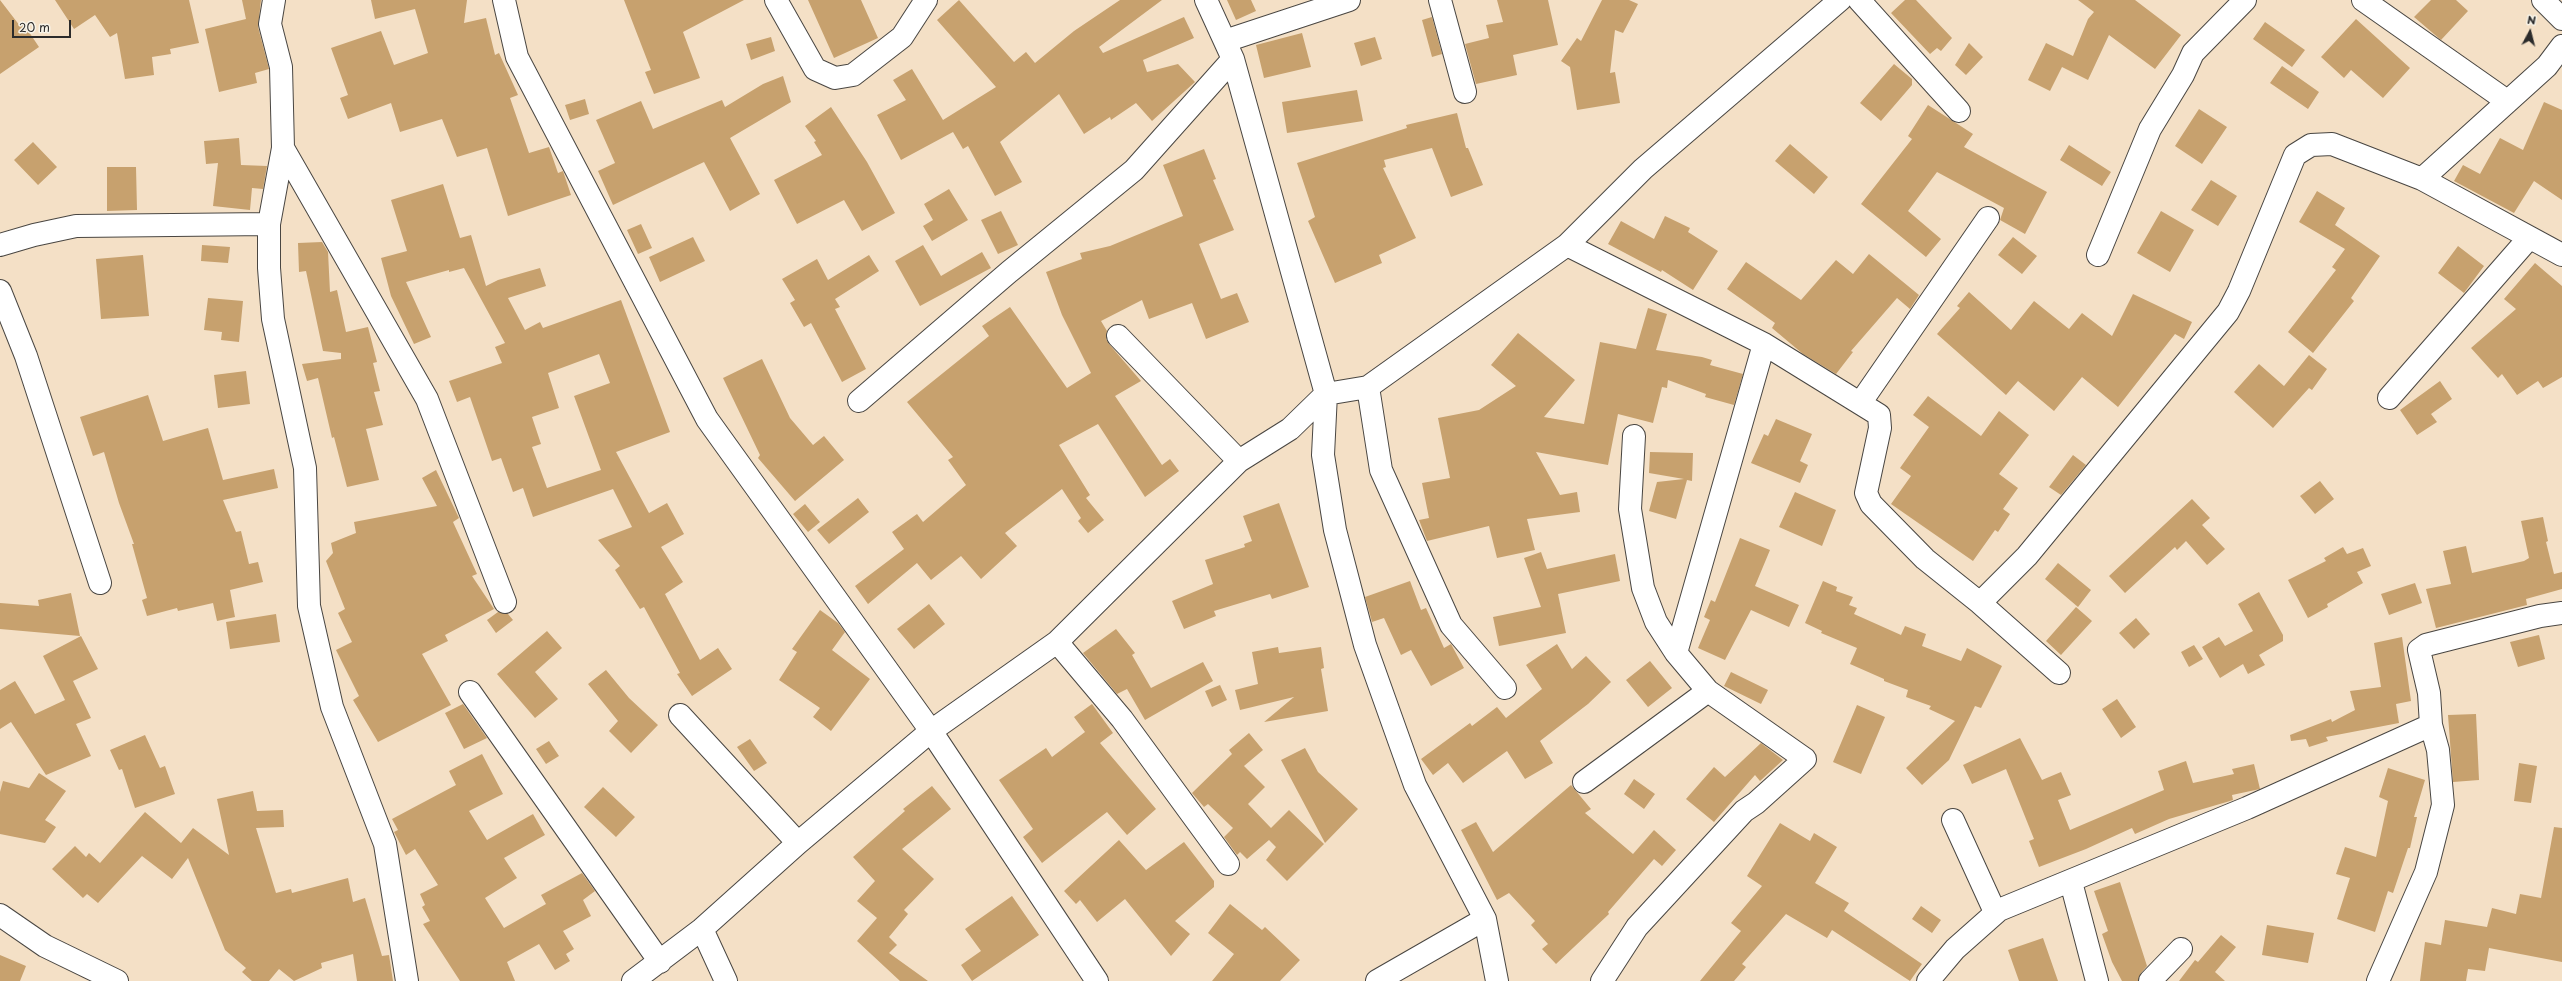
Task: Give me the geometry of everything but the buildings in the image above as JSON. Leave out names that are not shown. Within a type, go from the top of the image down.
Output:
[{"type":"street","points":[[274,0],[270,24],[281,67],[283,148],[269,224],[273,318],[305,468],[310,606],[332,707],[385,844],[407,981]]},
{"type":"street","points":[[504,0],[517,57],[707,419],[932,731],[1097,981]]},
{"type":"street","points":[[776,0],[815,69],[835,78],[853,75],[902,37],[926,0]]},
{"type":"street","points":[[1206,0],[1229,50],[1326,394],[1322,455],[1335,530],[1365,645],[1416,785],[1485,919],[1497,981]]},
{"type":"street","points":[[859,401],[1008,272],[1134,170],[1229,50],[1349,0]]},
{"type":"street","points":[[1440,0],[1465,92]]},
{"type":"street","points":[[633,981],[702,929],[798,843],[932,731],[1058,642],[1239,461],[1290,429],[1326,394],[1368,387],[1567,245],[1643,169],[1840,0]]},
{"type":"street","points":[[1859,0],[1959,111]]},
{"type":"street","points":[[2098,255],[2150,129],[2183,75],[2193,53],[2245,0]]},
{"type":"street","points":[[2363,0],[2507,102]]},
{"type":"street","points":[[2543,0],[2562,19]]},
{"type":"street","points":[[2422,179],[2547,66],[2562,46]]},
{"type":"street","points":[[1980,603],[2027,556],[2228,312],[2239,292],[2295,155],[2311,145],[2332,144],[2422,179],[2562,255]]},
{"type":"street","points":[[283,148],[427,399],[505,602]]},
{"type":"street","points":[[1861,402],[1988,218]]},
{"type":"street","points":[[0,245],[34,235],[76,226],[269,224]]},
{"type":"street","points":[[2389,398],[2529,238]]},
{"type":"street","points":[[1567,245],[1764,344],[1861,402],[1879,415],[1880,428],[1866,493],[1871,504],[1925,559],[1980,603],[2059,673]]},
{"type":"street","points":[[0,291],[26,356],[100,584]]},
{"type":"street","points":[[1118,336],[1239,461]]},
{"type":"street","points":[[1676,653],[1764,344]]},
{"type":"street","points":[[1368,387],[1381,470],[1451,625],[1505,688]]},
{"type":"street","points":[[1602,981],[1636,927],[1744,811],[1756,803],[1805,759],[1708,691],[1676,653],[1656,622],[1643,588],[1630,509],[1634,436]]},
{"type":"street","points":[[2378,981],[2426,872],[2443,805],[2438,750],[2430,725],[2429,693],[2419,650],[2426,645],[2540,616],[2562,613]]},
{"type":"street","points":[[1058,642],[1122,720],[1228,864]]},
{"type":"street","points":[[1584,782],[1708,691]]},
{"type":"street","points":[[470,692],[660,962]]},
{"type":"street","points":[[680,715],[798,843]]},
{"type":"street","points":[[1928,981],[1955,949],[1995,912],[2071,882],[2254,805],[2430,725]]},
{"type":"street","points":[[1953,820],[1995,912]]},
{"type":"street","points":[[2071,882],[2097,981]]},
{"type":"street","points":[[0,915],[45,946],[117,981]]},
{"type":"street","points":[[1378,981],[1485,919]]},
{"type":"street","points":[[702,929],[726,981]]},
{"type":"street","points":[[2150,981],[2181,949]]}]
